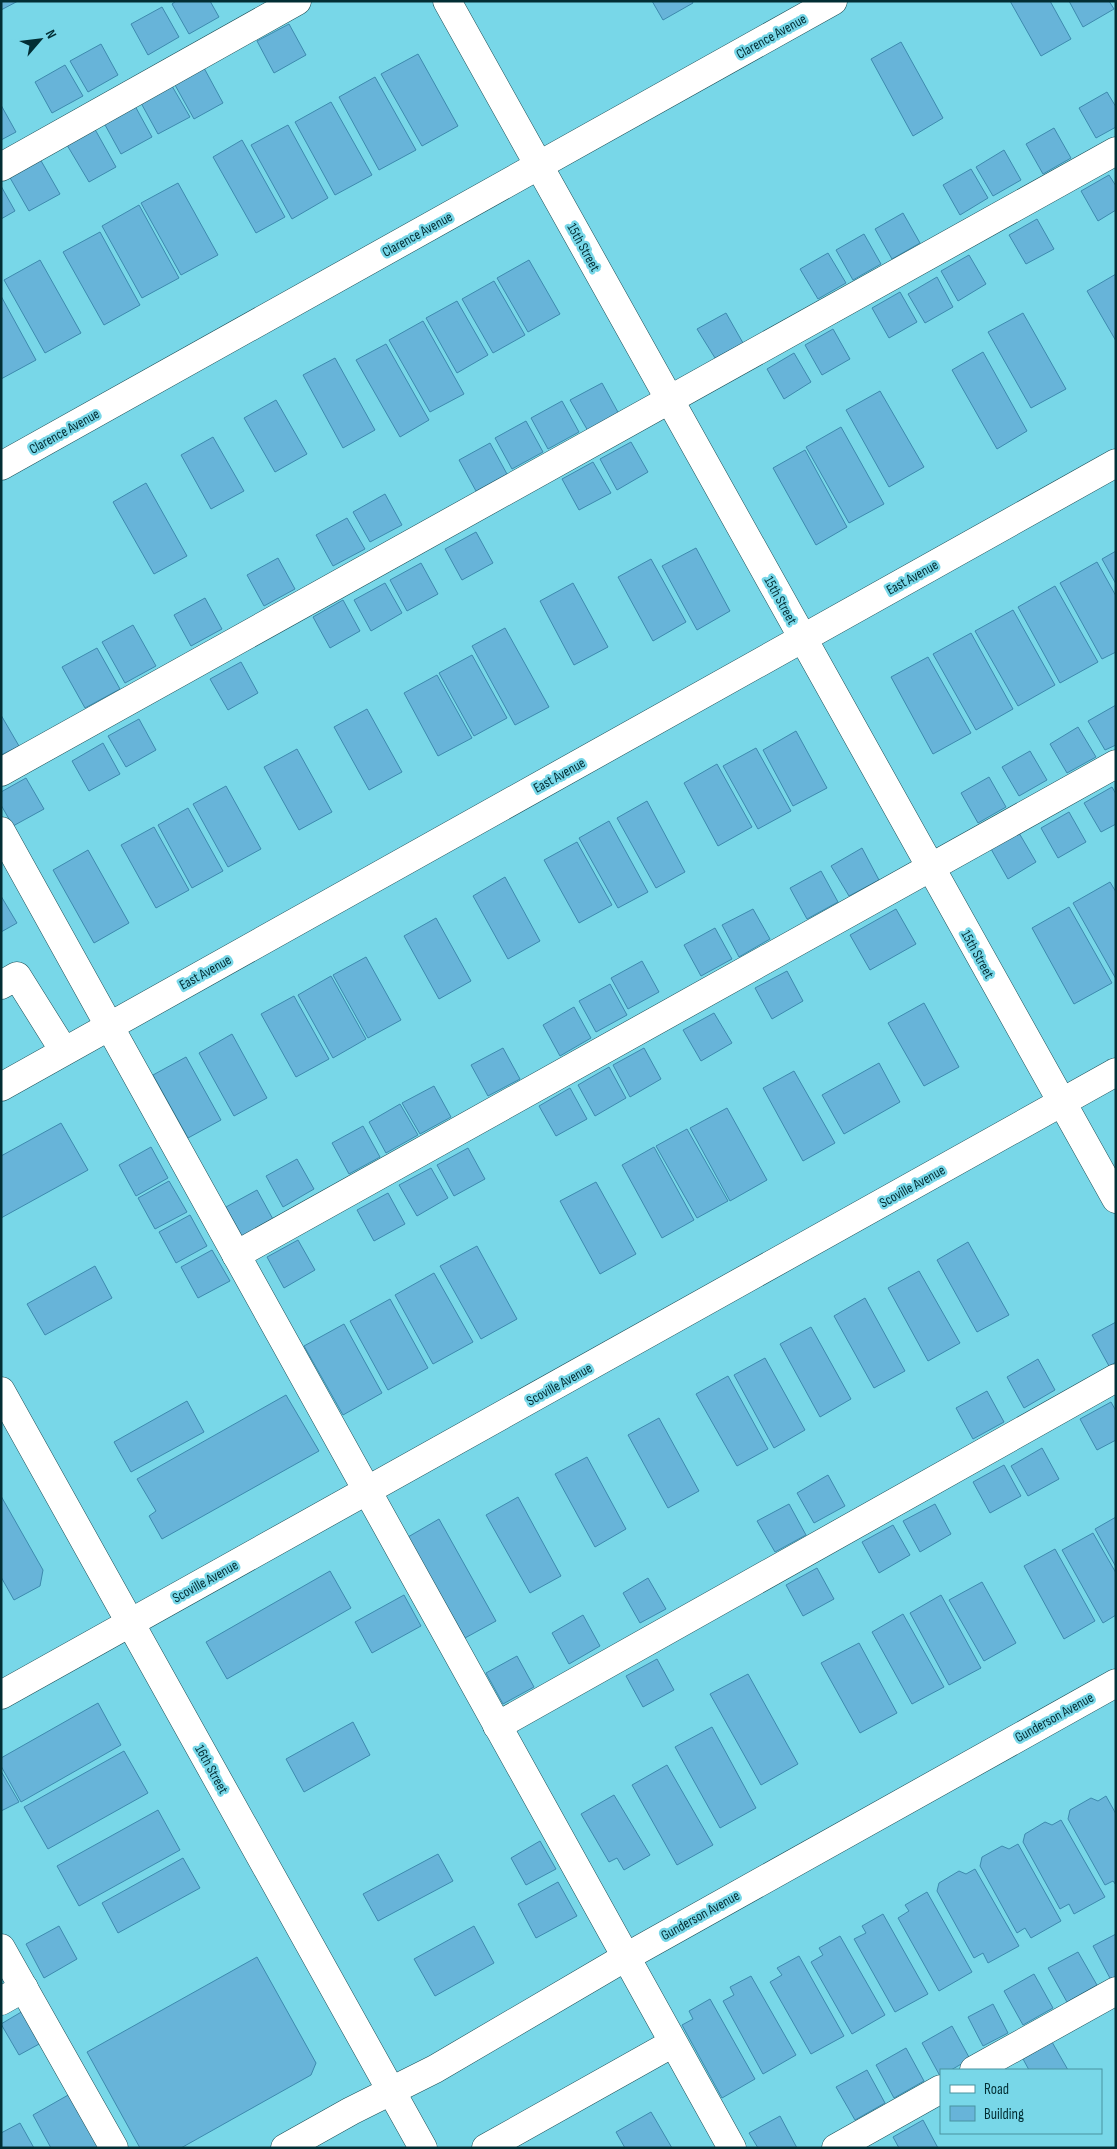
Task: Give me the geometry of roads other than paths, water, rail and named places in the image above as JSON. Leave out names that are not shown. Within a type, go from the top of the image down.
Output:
[{"type":"street","points":[[1,167],[297,1]]},
{"type":"street","name":"15th Street","points":[[447,1],[1116,1199]]},
{"type":"street","name":"Clarence Avenue","points":[[1,466],[833,1]]},
{"type":"street","points":[[1,772],[1116,151]]},
{"type":"street","name":"East Avenue","points":[[1,1087],[1116,462]]},
{"type":"street","points":[[236,1255],[1116,764]]},
{"type":"street","points":[[1,831],[732,2148]]},
{"type":"street","points":[[1,985],[17,976],[64,1052]]},
{"type":"street","name":"Scoville Avenue","points":[[1,1695],[1116,1072]]},
{"type":"street","points":[[497,1726],[1116,1378]]},
{"type":"street","name":"16th Street","points":[[1,1391],[423,2148]]},
{"type":"street","name":"Gunderson Avenue","points":[[285,2148],[435,2069],[626,1957],[1116,1683]]},
{"type":"street","points":[[1,1948],[12,1995],[114,2148]]},
{"type":"street","points":[[976,2069],[1116,1991]]},
{"type":"street","points":[[486,2148],[673,2042]]},
{"type":"street","points":[[836,2148],[940,2090]]}]
